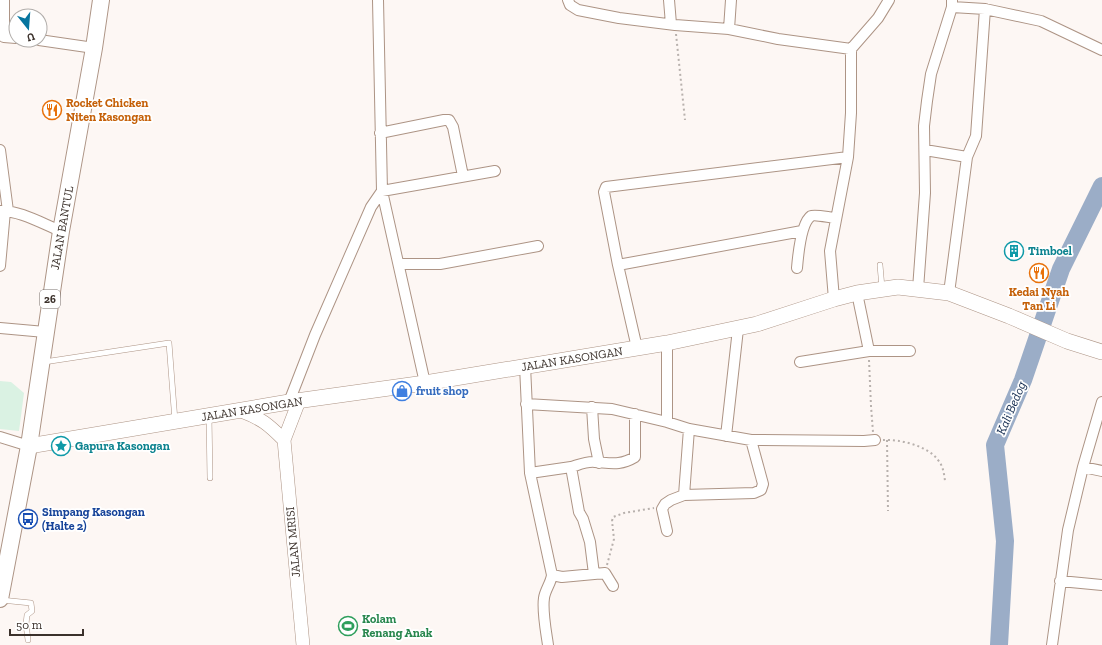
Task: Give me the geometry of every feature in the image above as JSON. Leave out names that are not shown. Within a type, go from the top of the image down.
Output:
[{"type":"main road","name":"JALAN BANTUL","points":[[4,600],[61,231],[94,48],[101,0]]},
{"type":"main road","name":"JALAN KASONGAN","points":[[29,446],[294,401],[426,383],[667,343],[773,319],[857,293],[898,287],[949,294],[1009,316],[1067,342],[1102,352]]},
{"type":"street","points":[[2,37],[4,0]]},
{"type":"street","points":[[378,0],[382,191],[426,383]]},
{"type":"street","points":[[568,0],[570,5],[578,10],[619,18],[729,30],[778,39],[851,49]]},
{"type":"street","points":[[669,0],[673,25]]},
{"type":"street","points":[[729,30],[731,0]]},
{"type":"street","points":[[834,299],[830,251],[848,157],[851,113],[851,49],[878,18],[889,0]]},
{"type":"street","points":[[918,289],[926,193],[924,126],[930,74],[952,3],[987,6],[1041,21],[1102,50]]},
{"type":"street","points":[[949,294],[967,157],[976,136],[987,6]]},
{"type":"street","points":[[48,41],[94,48]]},
{"type":"street","points":[[380,133],[449,120],[453,127],[463,176]]},
{"type":"street","points":[[0,150],[4,211],[0,266]]},
{"type":"street","points":[[925,150],[967,157]]},
{"type":"street","points":[[637,348],[618,266],[604,192],[606,187],[848,157]]},
{"type":"street","points":[[284,440],[294,401],[315,335],[375,199],[382,191],[495,170]]},
{"type":"street","points":[[4,211],[61,231]]},
{"type":"street","points":[[797,268],[802,231],[809,218],[812,216],[836,218]]},
{"type":"street","points":[[618,266],[802,231]]},
{"type":"street","points":[[399,264],[440,264],[538,246]]},
{"type":"street","points":[[857,293],[869,351]]},
{"type":"street","points":[[2,326],[45,332]]},
{"type":"street","points":[[726,436],[738,328]]},
{"type":"street","points":[[667,343],[668,422]]},
{"type":"street","points":[[800,362],[869,351],[910,351]]},
{"type":"street","points":[[525,366],[530,473],[552,575],[543,602],[548,645]]},
{"type":"street","points":[[1052,645],[1068,530],[1083,467],[1102,402]]},
{"type":"street","points":[[526,404],[612,409],[668,422],[689,429],[751,440],[875,440]]},
{"type":"street","points":[[592,407],[594,439],[599,463]]},
{"type":"street","points":[[241,411],[258,417],[267,423],[284,440]]},
{"type":"street","points":[[530,473],[594,462],[621,463],[635,457],[635,414]]},
{"type":"street","points":[[684,495],[689,429]]},
{"type":"street","points":[[0,437],[29,446]]},
{"type":"street","name":"JALAN MRISI","points":[[284,440],[303,645]]},
{"type":"street","points":[[667,531],[662,510],[663,506],[671,500],[684,495],[754,493],[759,492],[762,489],[763,484],[751,440]]},
{"type":"street","points":[[571,467],[579,512],[583,519],[590,542],[594,574]]},
{"type":"street","points":[[1083,467],[1102,471]]},
{"type":"street","points":[[552,575],[562,577],[604,573],[613,586]]},
{"type":"street","points":[[1060,581],[1102,585]]},
{"type":"lane","points":[[880,266],[882,289]]},
{"type":"lane","points":[[41,362],[169,343],[175,422]]},
{"type":"lane","points":[[209,416],[210,478]]},
{"type":"lane","points":[[4,600],[31,603],[33,608],[27,615],[26,624],[28,640]]},
{"type":"path","points":[[673,25],[685,120]]},
{"type":"path","points":[[869,351],[871,406],[875,440],[904,442],[933,454],[942,466],[945,481]]},
{"type":"path","points":[[887,440],[888,511]]},
{"type":"path","points":[[604,573],[614,539],[613,517],[624,513],[663,506]]},
{"type":"green space","points":[[0,381],[11,382],[24,393],[19,431],[0,429]]},
{"type":"waterway","name":"Kali Bedog","points":[[999,645],[1005,541],[995,445],[1023,380],[1061,269],[1102,186]]},
{"type":"place","name":"Rocket Chicken Niten Kasongan","points":[[52,110]]},
{"type":"place","name":"Timboel","points":[[1014,251]]},
{"type":"place","name":"Kedai Nyah Tan Li","points":[[1039,273]]},
{"type":"place","name":"fruit shop","points":[[402,391]]},
{"type":"place","name":"Gapura Kasongan","points":[[61,446]]},
{"type":"place","name":"Simpang Kasongan (Halte 2)","points":[[28,519]]},
{"type":"place","name":"Kolam Renang Anak","points":[[348,626]]}]
